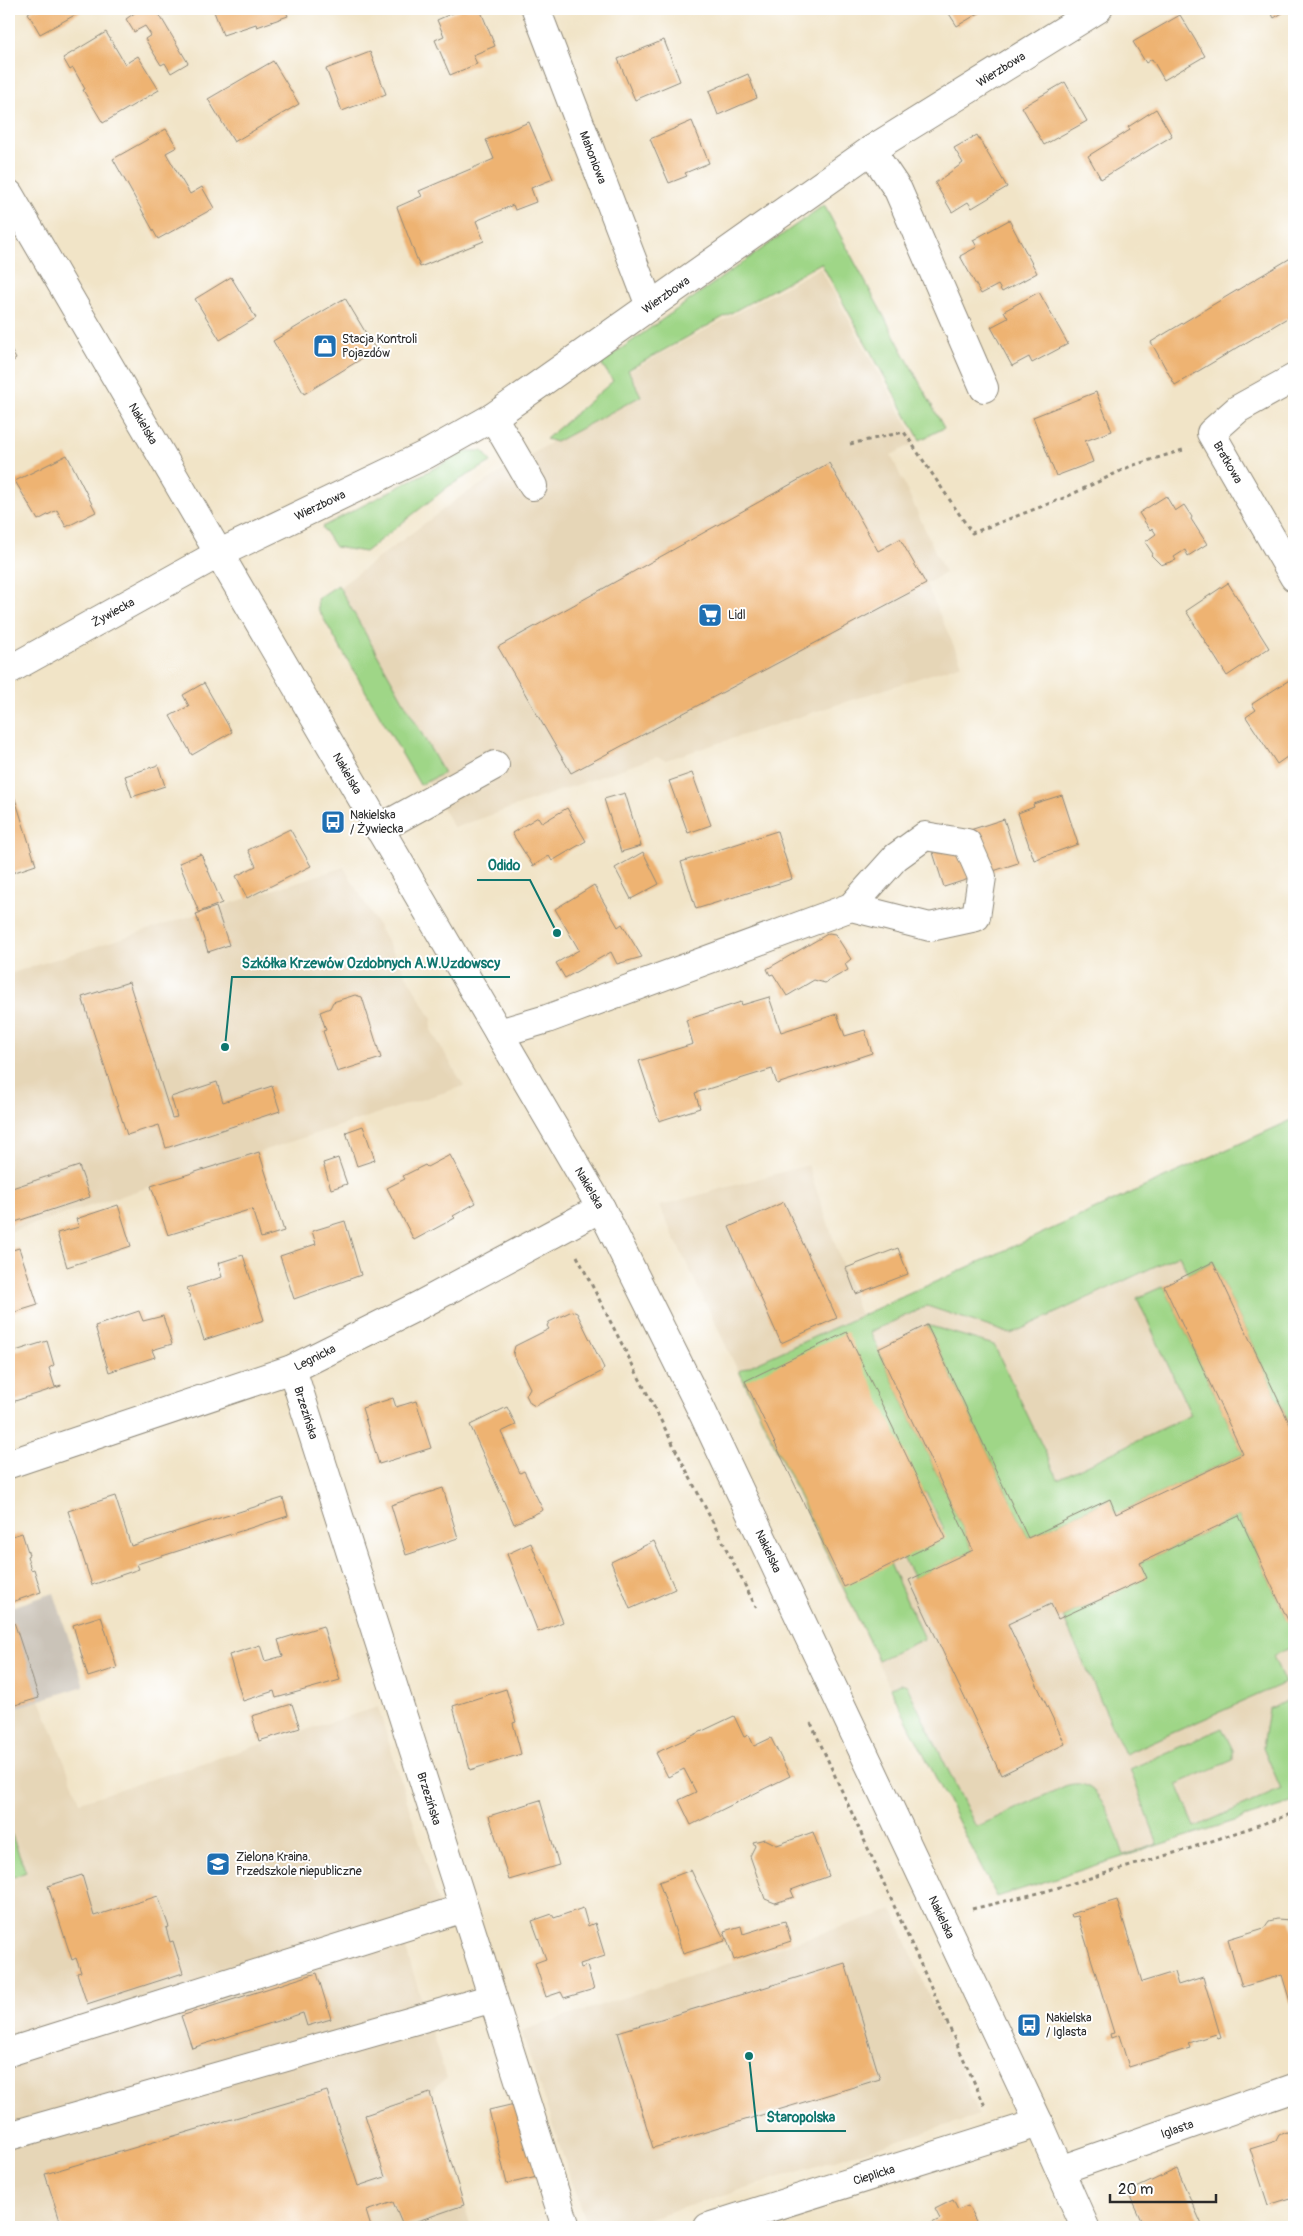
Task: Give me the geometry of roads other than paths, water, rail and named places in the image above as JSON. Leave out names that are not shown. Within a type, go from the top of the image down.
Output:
[{"type":"street","name":"Mahoniowa","points":[[536,9],[650,306]]},
{"type":"street","name":"Wierzbowa","points":[[218,554],[427,454],[493,417],[871,150],[1087,12]]},
{"type":"street","points":[[871,150],[898,190],[984,388]]},
{"type":"street","name":"Nakielska","points":[[9,194],[602,1208],[701,1410],[1039,2123],[1086,2227]]},
{"type":"street","name":"Bratkowa","points":[[1294,378],[1238,409],[1211,433],[1294,578]]},
{"type":"street","points":[[493,417],[533,486]]},
{"type":"street","name":"Żywiecka","points":[[9,670],[218,554]]},
{"type":"street","points":[[379,829],[496,765]]},
{"type":"street","points":[[499,1034],[547,1019],[851,907],[896,857],[925,836],[967,843],[982,877],[976,917],[930,927],[851,907]]},
{"type":"street","name":"Legnicka","points":[[9,1464],[292,1370],[602,1208]]},
{"type":"street","name":"Brzezińska","points":[[292,1370],[566,2227]]},
{"type":"street","points":[[9,2052],[464,1908]]},
{"type":"street","points":[[9,2136],[493,1998]]},
{"type":"street","name":"Iglasta","points":[[1060,2170],[1294,2088]]},
{"type":"street","name":"Cieplicka","points":[[714,2226],[1039,2123]]},
{"type":"place","name":"Stacja Kontroli Pojazdów","points":[[325,346]]},
{"type":"place","name":"Lidl","points":[[710,615]]},
{"type":"place","name":"Nakielska / Żywiecka","points":[[333,822]]},
{"type":"place","name":"Odido","points":[[557,933]]},
{"type":"place","name":"Szkółka Krzewów Ozdobnych A.W.Uzdowscy","points":[[225,1047]]},
{"type":"place","name":"Zielona Kraina. Przedszkole niepubliczne","points":[[218,1864]]},
{"type":"place","name":"Nakielska / Iglasta","points":[[1029,2025]]},
{"type":"place","name":"Staropolska","points":[[749,2056]]}]
